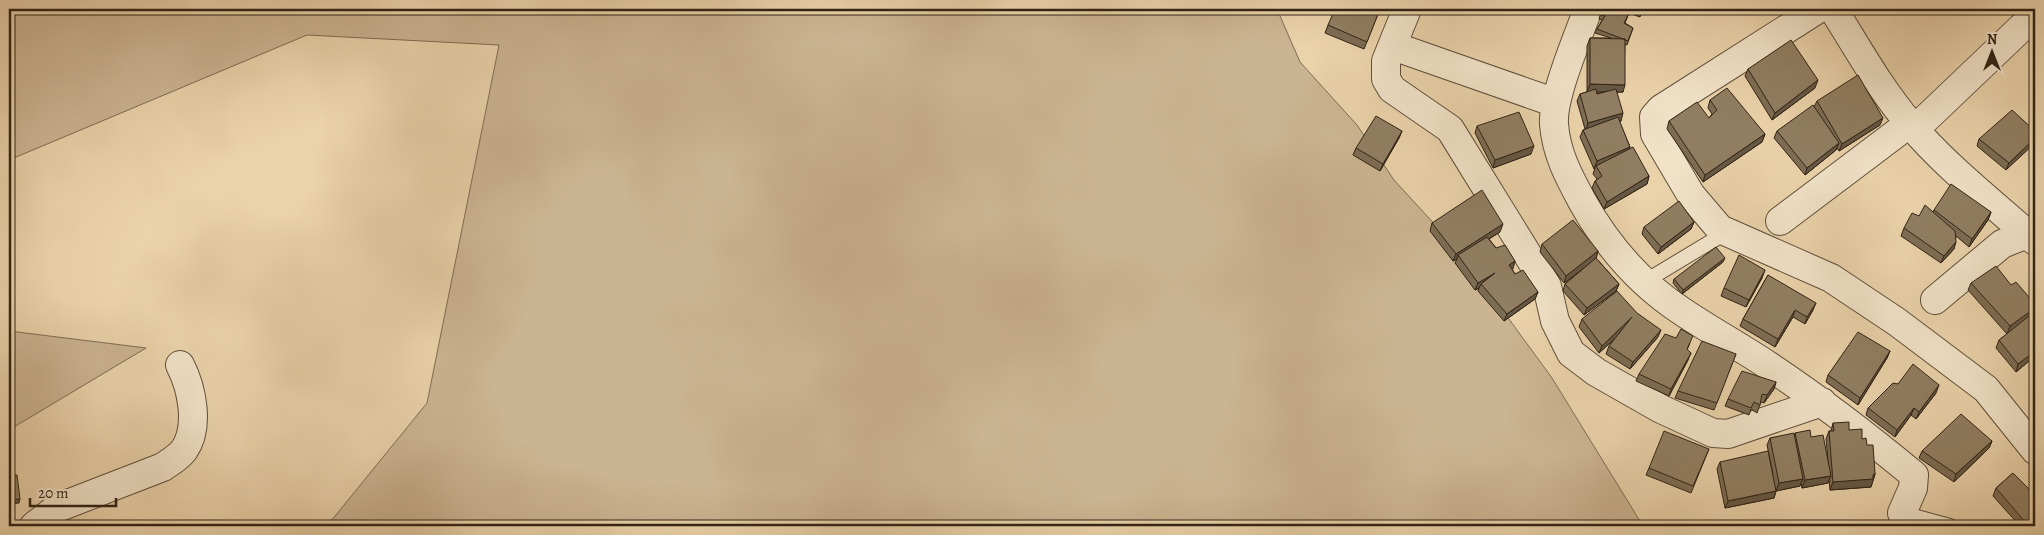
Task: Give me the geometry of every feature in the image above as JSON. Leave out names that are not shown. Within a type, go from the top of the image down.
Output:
[{"type":"street","points":[[1407,9],[1386,61],[1386,79],[1392,89],[1450,129],[1547,286],[1555,321],[1571,353],[1596,372],[1661,409],[1713,433],[1728,434],[1822,402]]},
{"type":"street","points":[[1588,9],[1556,103],[1554,123],[1566,172],[1594,222],[1617,254],[1644,282],[1682,312],[1767,364],[1822,402],[1914,475],[1913,488],[1902,513]]},
{"type":"street","points":[[1818,9],[1661,109],[1654,117],[1655,134],[1691,195],[1720,229],[1831,278],[1925,342],[1986,389],[2035,450]]},
{"type":"street","points":[[1834,9],[1871,70],[1912,126],[1950,164],[2031,238]]},
{"type":"street","points":[[1780,221],[1912,126],[2035,16],[2030,9]]},
{"type":"street","points":[[1393,46],[1556,103]]},
{"type":"street","points":[[1935,300],[2002,244],[2031,238]]},
{"type":"street","points":[[34,526],[57,508],[163,467],[177,458],[190,436],[192,417],[187,378],[180,365]]},
{"type":"lane","points":[[1644,282],[1727,232]]},
{"type":"lane","points":[[1902,513],[1950,526]]},
{"type":"shaded area","points":[[9,9],[1277,9],[1300,62],[1357,125],[1394,180],[1460,252],[1552,378],[1643,526],[327,526],[427,403],[499,45],[307,35],[9,160]]},
{"type":"shaded area","points":[[9,331],[146,348],[9,430]]},
{"type":"building","points":[[1335,9],[1380,9],[1367,42],[1328,25]]},
{"type":"building","points":[[1602,9],[1630,11],[1624,23],[1633,28],[1628,41],[1597,29],[1605,16],[1601,15]]},
{"type":"building","points":[[1590,38],[1625,39],[1625,85],[1590,84]]},
{"type":"building","points":[[1791,40],[1818,80],[1775,113],[1748,69]]},
{"type":"building","points":[[1858,75],[1883,118],[1842,144],[1817,101]]},
{"type":"building","points":[[1727,88],[1765,134],[1705,175],[1669,121],[1697,102],[1709,118],[1717,110],[1710,100]]},
{"type":"building","points":[[1596,89],[1597,94],[1616,89],[1623,113],[1588,123],[1580,94]]},
{"type":"building","points":[[1813,105],[1839,143],[1807,168],[1777,131]]},
{"type":"building","points":[[2012,110],[2035,131],[2035,138],[2009,163],[1979,139]]},
{"type":"building","points":[[1519,112],[1534,146],[1495,160],[1477,126]]},
{"type":"building","points":[[1376,116],[1402,131],[1383,164],[1356,148]]},
{"type":"building","points":[[1618,117],[1630,147],[1597,161],[1583,130]]},
{"type":"building","points":[[1633,147],[1649,176],[1607,202],[1595,181],[1602,176],[1596,166]]},
{"type":"building","points":[[1951,184],[1991,212],[1972,239],[1934,210]]},
{"type":"building","points":[[1482,190],[1503,224],[1456,254],[1432,223]]},
{"type":"building","points":[[1679,201],[1694,222],[1661,247],[1644,227]]},
{"type":"building","points":[[1925,205],[1955,231],[1956,242],[1944,256],[1904,228],[1912,213],[1919,216]]},
{"type":"building","points":[[1573,220],[1598,251],[1566,276],[1542,244]]},
{"type":"building","points":[[1487,237],[1496,248],[1505,245],[1515,261],[1509,265],[1515,274],[1523,270],[1538,292],[1507,314],[1481,284],[1495,273],[1478,283],[1458,255]]},
{"type":"building","points":[[1716,247],[1725,258],[1683,290],[1674,279]]},
{"type":"building","points":[[1739,255],[1765,270],[1749,300],[1724,288]]},
{"type":"building","points":[[1596,258],[1619,284],[1587,308],[1565,284]]},
{"type":"building","points":[[1996,266],[2011,285],[2016,282],[2035,304],[2035,308],[2010,326],[1971,283]]},
{"type":"building","points":[[1768,275],[1816,303],[1807,317],[1795,310],[1778,339],[1743,319]]},
{"type":"building","points":[[1617,291],[1637,313],[1661,330],[1633,362],[1609,346],[1632,317],[1602,346],[1582,319]]},
{"type":"building","points":[[2029,316],[2035,323],[2035,351],[2018,364],[1999,340]]},
{"type":"building","points":[[1681,329],[1693,336],[1687,349],[1691,353],[1671,389],[1639,374],[1665,334],[1676,338]]},
{"type":"building","points":[[1858,332],[1890,351],[1860,398],[1828,375]]},
{"type":"building","points":[[1702,341],[1736,354],[1717,403],[1678,391]]},
{"type":"building","points":[[1913,364],[1939,385],[1919,412],[1914,408],[1897,430],[1868,408],[1893,383],[1898,384]]},
{"type":"building","points":[[1742,371],[1776,382],[1767,395],[1762,394],[1760,405],[1754,402],[1751,408],[1728,399]]},
{"type":"building","points":[[1961,414],[1992,441],[1956,474],[1922,451]]},
{"type":"building","points":[[1849,422],[1849,430],[1862,429],[1862,439],[1866,438],[1867,445],[1873,445],[1875,474],[1873,479],[1833,482],[1829,431],[1834,431],[1833,423]]},
{"type":"building","points":[[1810,430],[1811,437],[1823,435],[1831,476],[1805,480],[1795,433]]},
{"type":"building","points":[[1664,431],[1709,449],[1693,486],[1649,468]]},
{"type":"building","points":[[1794,433],[1803,479],[1779,483],[1770,438]]},
{"type":"building","points":[[1768,451],[1776,491],[1728,501],[1720,462]]},
{"type":"building","points":[[2013,473],[2035,495],[2035,513],[2026,523],[1996,488]]},
{"type":"building","points":[[9,475],[17,475],[20,499],[9,500]]}]
